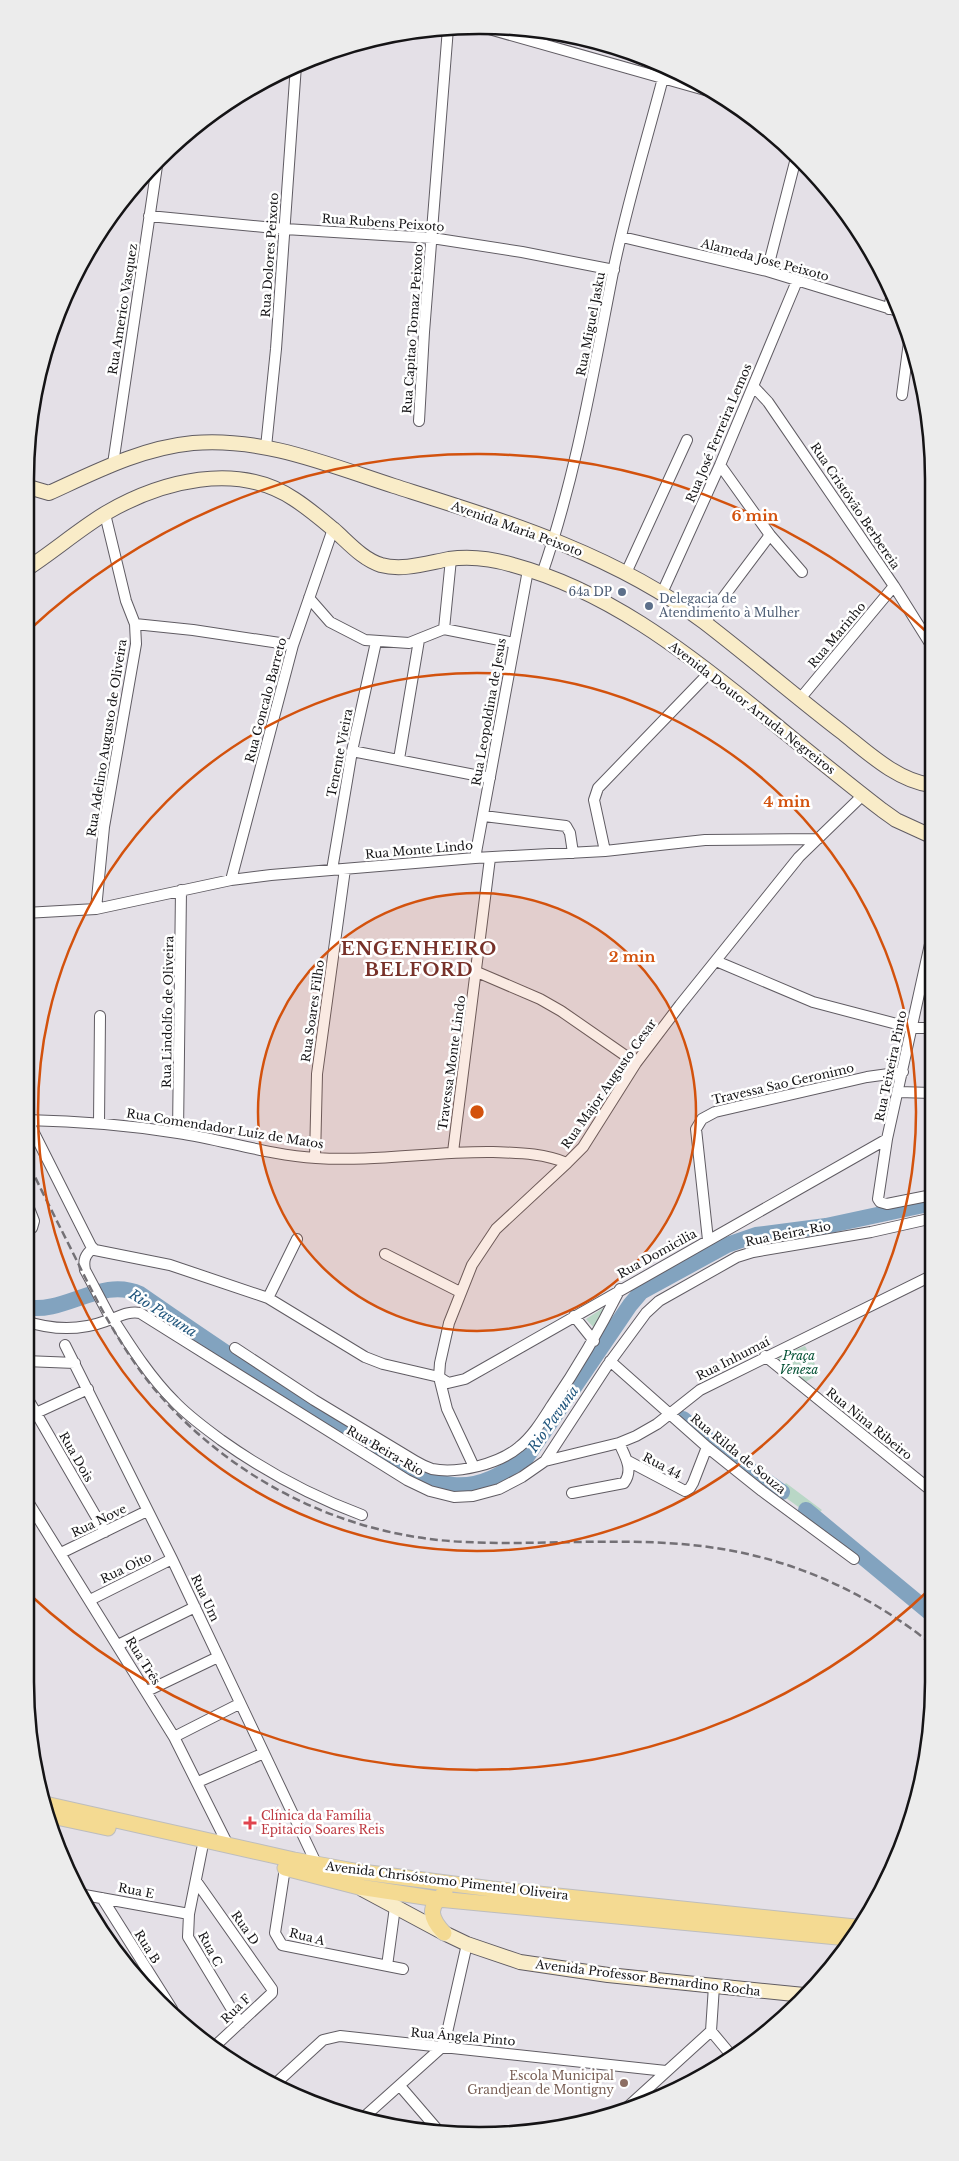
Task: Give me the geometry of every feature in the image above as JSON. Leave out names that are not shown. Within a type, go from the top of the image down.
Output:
[{"type":"main road","name":"Avenida Maria Peixoto","points":[[34,489],[49,493],[113,464],[156,450],[193,443],[225,443],[266,447],[319,461],[554,540],[626,573],[662,593],[704,623],[799,700],[895,771],[911,780],[925,781]]},
{"type":"main road","name":"Avenida Doutor Arruda Negreiros","points":[[34,564],[105,514],[126,502],[160,488],[195,480],[237,479],[253,481],[282,492],[333,529],[362,555],[382,565],[408,566],[451,559],[484,559],[542,574],[623,613],[710,672],[896,820],[925,833]]},
{"type":"main road","name":"Avenida Chrisóstomo Pimentel Oliveira","points":[[51,1805],[316,1865],[482,1888],[852,1927]]},
{"type":"main road","name":"Avenida Chrisóstomo Pimentel Oliveira","points":[[55,1817],[285,1868],[359,1888],[438,1899],[844,1938]]},
{"type":"main road","name":"Avenida Professor Bernardino Rocha","points":[[359,1888],[467,1944],[520,1962],[797,1994]]},
{"type":"main road","points":[[444,1933],[433,1919],[432,1912],[438,1899],[450,1890],[482,1888]]},
{"type":"street","name":"Rua Capitao Tomaz Peixoto","points":[[419,421],[447,35]]},
{"type":"street","points":[[511,35],[663,78],[674,79]]},
{"type":"street","name":"Rua Dolores Peixoto","points":[[266,447],[276,349],[295,74]]},
{"type":"street","name":"Rua Miguel Jasku","points":[[542,574],[554,540],[588,406],[614,270],[663,78]]},
{"type":"street","points":[[767,271],[795,164]]},
{"type":"street","name":"Rua Americo Vasquez","points":[[113,464],[156,173]]},
{"type":"street","name":"Rua Rubens Peixoto","points":[[149,216],[285,229],[432,238],[522,252],[614,270]]},
{"type":"street","name":"Alameda Jose Peixoto","points":[[622,237],[767,271],[889,309]]},
{"type":"street","name":"Rua José Ferreira Lemos","points":[[662,593],[720,465],[797,281]]},
{"type":"street","points":[[902,395],[907,355]]},
{"type":"street","name":"Rua Cristóvão Berbereia","points":[[753,386],[768,402],[894,586],[925,635]]},
{"type":"street","points":[[626,573],[687,440]]},
{"type":"street","points":[[720,465],[770,534],[802,572]]},
{"type":"street","name":"Rua Adelino Augusto de Oliveira","points":[[96,909],[104,826],[135,652],[135,624],[126,600],[105,514]]},
{"type":"street","name":"Rua Goncalo Barreto","points":[[231,880],[293,646],[333,529]]},
{"type":"street","points":[[704,623],[770,534]]},
{"type":"street","points":[[444,629],[451,559]]},
{"type":"street","name":"Rua Leopoldina de Jesus","points":[[475,858],[528,570]]},
{"type":"street","name":"Rua Marinho","points":[[799,700],[894,586]]},
{"type":"street","points":[[309,598],[330,622],[365,640],[409,643],[444,629],[514,643]]},
{"type":"street","points":[[135,624],[193,630],[293,646]]},
{"type":"street","points":[[399,759],[419,640]]},
{"type":"street","name":"Tenente Vieira","points":[[332,870],[352,750],[376,642]]},
{"type":"street","points":[[605,851],[594,800],[598,788],[710,672]]},
{"type":"street","points":[[352,750],[490,778]]},
{"type":"street","name":"Rua Major Augusto Cesar","points":[[474,1468],[447,1409],[439,1377],[444,1346],[460,1292],[472,1265],[496,1229],[527,1198],[568,1163],[590,1136],[636,1063],[799,857],[863,795]]},
{"type":"street","points":[[484,816],[566,826],[570,833],[573,853]]},
{"type":"street","name":"Rua Monte Lindo","points":[[34,912],[96,909],[231,880],[332,870],[475,858],[605,851],[705,840],[818,838]]},
{"type":"street","name":"Travessa Monte Lindo","points":[[453,1152],[490,858]]},
{"type":"street","name":"Rua Soares Filho","points":[[315,1158],[317,1074],[345,869]]},
{"type":"street","name":"Rua Lindolfo de Oliveira","points":[[178,1133],[181,890]]},
{"type":"street","points":[[716,961],[813,1002],[912,1028],[925,1028]]},
{"type":"street","name":"Rua Teixeira Pinto","points":[[925,968],[899,1092],[887,1139],[878,1199],[880,1202],[887,1204],[925,1196]]},
{"type":"street","points":[[477,972],[540,999],[561,1011],[636,1063]]},
{"type":"street","points":[[99,1123],[100,1016]]},
{"type":"street","name":"Travessa Sao Geronimo","points":[[708,1240],[696,1129],[702,1119],[715,1112],[868,1077],[903,1072]]},
{"type":"street","points":[[899,1092],[925,1093]]},
{"type":"street","name":"Rua Comendador Luiz de Matos","points":[[34,1118],[99,1123],[178,1133],[315,1158],[354,1158],[453,1152],[533,1154],[550,1156],[568,1163]]},
{"type":"street","points":[[34,1133],[92,1247],[86,1254],[84,1263],[91,1281],[112,1319],[153,1377],[174,1402],[193,1419],[240,1454],[292,1485],[327,1502],[362,1515]]},
{"type":"street","name":"Rua Domicilia","points":[[92,1247],[98,1251],[170,1265],[268,1298],[366,1357],[383,1364],[439,1377],[448,1383],[465,1379],[887,1139]]},
{"type":"street","name":"Rua Beira-Rio","points":[[34,1324],[70,1329],[112,1319],[124,1313],[140,1313],[407,1480],[430,1490],[454,1497],[474,1496],[499,1489],[522,1477],[545,1460],[635,1326],[659,1301],[737,1257],[753,1252],[871,1232],[925,1220]]},
{"type":"street","points":[[268,1298],[296,1240]]},
{"type":"street","points":[[385,1254],[460,1292]]},
{"type":"street","name":"Rua Inhumaí","points":[[545,1460],[619,1443],[648,1430],[700,1390],[765,1356],[925,1279]]},
{"type":"street","points":[[235,1348],[314,1400],[415,1461],[432,1468],[449,1470],[474,1468],[501,1458],[519,1447],[538,1426],[594,1340],[620,1290]]},
{"type":"street","points":[[574,1316],[594,1340]]},
{"type":"street","name":"Rua Um","points":[[65,1345],[172,1559],[316,1865]]},
{"type":"street","name":"Rua Nina Ribeiro","points":[[765,1356],[925,1486]]},
{"type":"street","points":[[34,1361],[75,1363]]},
{"type":"street","name":"Rua Rilda de Souza","points":[[610,1361],[707,1447],[762,1491],[854,1559]]},
{"type":"street","points":[[36,1414],[88,1389]]},
{"type":"street","name":"Rua Dois","points":[[34,1410],[105,1532]]},
{"type":"street","points":[[572,1493],[624,1483],[628,1475],[628,1461],[619,1443]]},
{"type":"street","name":"Rua 44","points":[[628,1461],[685,1491],[693,1483],[707,1447]]},
{"type":"street","name":"Rua Três","points":[[34,1511],[174,1737],[228,1845]]},
{"type":"street","name":"Rua Nove","points":[[61,1553],[148,1511]]},
{"type":"street","name":"Rua Oito","points":[[90,1600],[172,1559]]},
{"type":"street","points":[[118,1645],[195,1607]]},
{"type":"street","points":[[147,1691],[218,1657]]},
{"type":"street","points":[[174,1737],[239,1704]]},
{"type":"street","points":[[198,1782],[264,1753]]},
{"type":"street","name":"Rua C","points":[[202,1849],[187,1930],[191,1944],[240,2023]]},
{"type":"street","name":"Rua A","points":[[285,1868],[275,1934],[282,1945],[402,1969]]},
{"type":"street","name":"Rua D","points":[[196,1881],[272,1989]]},
{"type":"street","name":"Rua E","points":[[89,1896],[189,1914]]},
{"type":"street","name":"Rua B","points":[[102,1898],[165,1998]]},
{"type":"street","points":[[387,1966],[395,1907]]},
{"type":"street","points":[[369,2113],[441,2048],[446,2038],[467,1944]]},
{"type":"street","points":[[714,1986],[711,2032],[728,2051]]},
{"type":"street","name":"Rua F","points":[[219,2043],[272,1993],[272,1989]]},
{"type":"street","points":[[637,2098],[711,2032]]},
{"type":"street","name":"Rua Ângela Pinto","points":[[280,2080],[323,2040],[340,2036],[666,2071]]},
{"type":"street","points":[[400,2086],[433,2124]]},
{"type":"shaded area","points":[[920,1750],[917,1769],[916,1754]]},
{"type":"green space","points":[[611,1303],[597,1331],[586,1319]]},
{"type":"green space","name":"Praça Veneza","points":[[805,1346],[820,1373],[804,1383],[781,1364],[778,1357]]},
{"type":"green space","points":[[786,1483],[822,1510],[817,1515],[807,1507],[804,1511],[782,1495],[785,1491],[781,1488]]},
{"type":"waterway","name":"Rio Pavuna","points":[[34,1308],[54,1306],[97,1292],[111,1290],[126,1290],[140,1294],[281,1390],[419,1475],[441,1483],[453,1485],[473,1484],[491,1478],[526,1458],[630,1305],[641,1292],[727,1245],[756,1235],[826,1226],[925,1205]]},
{"type":"waterway","points":[[683,1419],[724,1452],[782,1492]]},
{"type":"waterway","points":[[806,1510],[925,1609]]},
{"type":"railway","points":[[34,1174],[84,1275],[121,1343],[156,1391],[187,1423],[220,1452],[256,1477],[295,1498],[335,1516],[377,1529],[421,1538],[497,1543],[658,1543],[722,1549],[751,1555],[807,1572],[861,1597],[925,1639]]},
{"type":"place","name":"64a DP","points":[[622,592]]},
{"type":"place","name":"Delegacia de Atendimento à Mulher","points":[[649,606]]},
{"type":"place","name":"Clínica da Família Epitacio Soares Reis","points":[[250,1823]]},
{"type":"place","name":"Escola Municipal Grandjean de Montigny","points":[[624,2083]]},
{"type":"district","name":"ENGENHEIRO BELFORD","points":[[419,960]]}]
